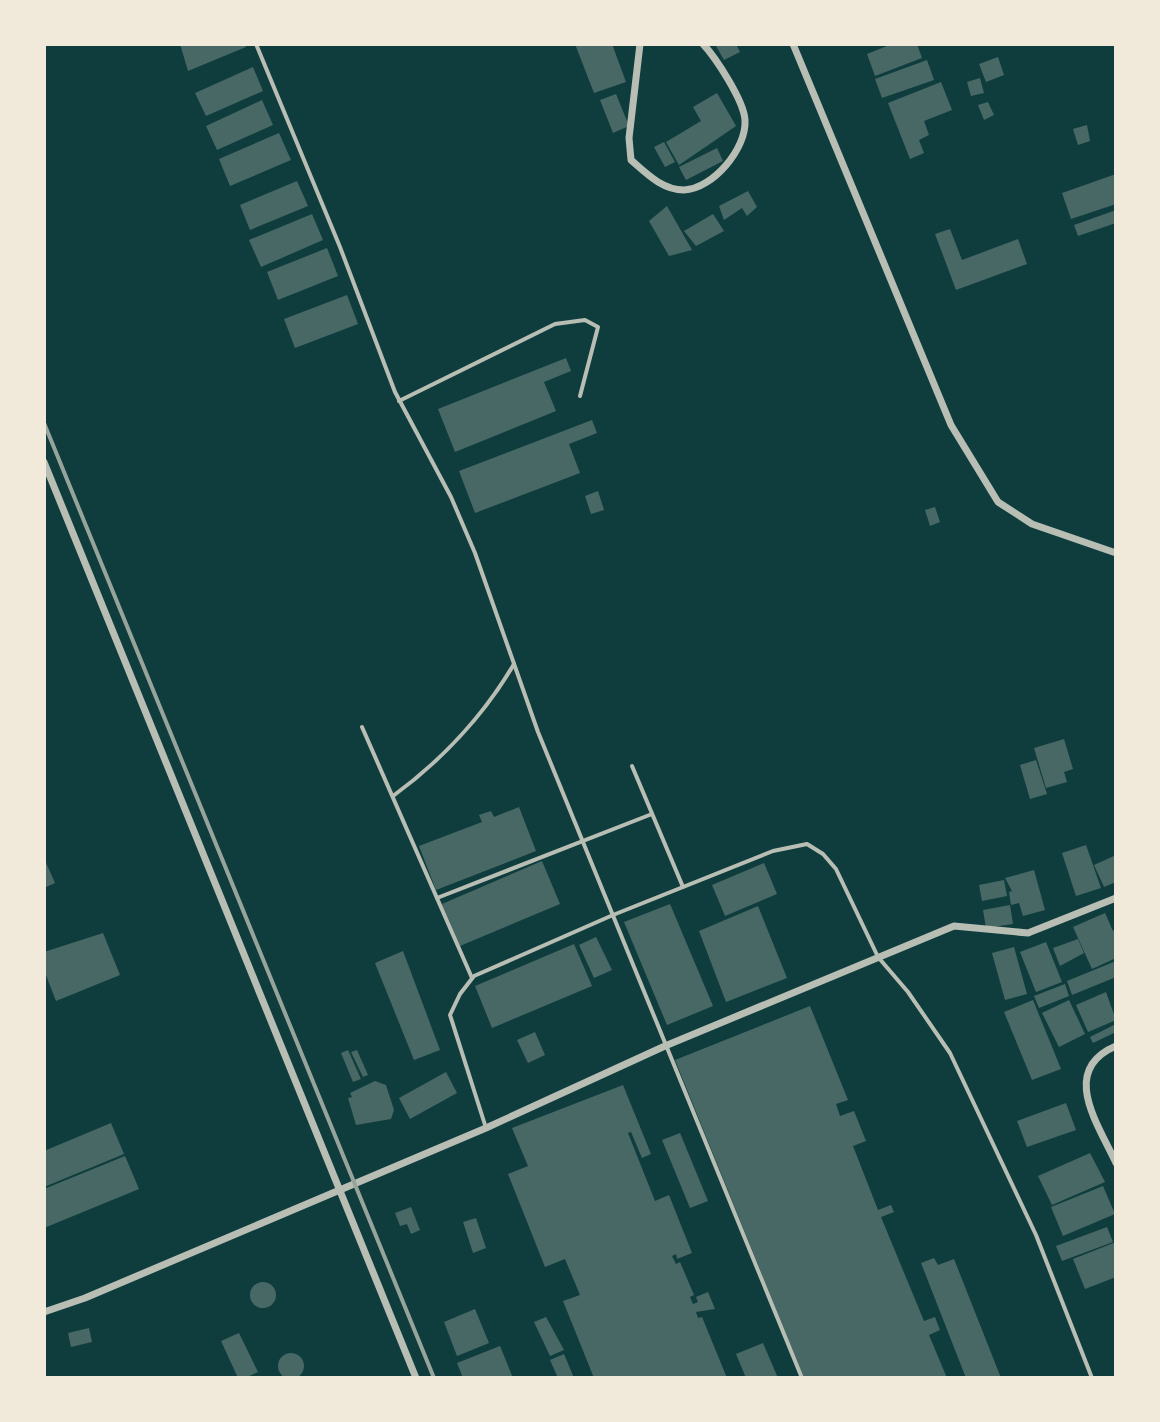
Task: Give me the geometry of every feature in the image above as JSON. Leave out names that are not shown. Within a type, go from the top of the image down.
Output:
[{"type":"street","points":[[640,44],[629,138],[631,160],[662,185],[685,190],[710,180],[727,164],[742,137],[745,122],[743,110],[703,44]]},
{"type":"street","points":[[793,44],[951,425],[998,502],[1032,524],[1116,553]]},
{"type":"street","points":[[44,462],[416,1378]]},
{"type":"street","points":[[44,1312],[85,1298],[338,1188],[486,1128],[665,1046],[954,926],[1028,933],[1116,898]]},
{"type":"street","points":[[1116,1046],[1098,1054],[1084,1081],[1089,1104],[1116,1163]]},
{"type":"lane","points":[[256,44],[399,401],[451,497],[583,841],[802,1378]]},
{"type":"lane","points":[[399,401],[555,324],[585,320],[598,327],[580,396]]},
{"type":"lane","points":[[393,796],[449,748],[490,701],[514,664]]},
{"type":"lane","points":[[362,727],[472,978]]},
{"type":"lane","points":[[632,766],[683,887]]},
{"type":"lane","points":[[437,898],[652,814]]},
{"type":"lane","points":[[486,1128],[450,1015],[472,978],[613,915],[773,851],[807,844],[823,854],[836,869],[878,957],[908,992],[950,1053],[1036,1235],[1092,1378]]},
{"type":"building","points":[[180,44],[245,44],[246,47],[188,71]]},
{"type":"building","points":[[575,44],[612,44],[626,82],[594,93]]},
{"type":"building","points":[[715,44],[736,44],[740,52],[724,60]]},
{"type":"building","points":[[892,44],[917,44],[922,58],[875,76],[867,54]]},
{"type":"building","points":[[998,57],[1004,75],[986,82],[979,64]]},
{"type":"building","points":[[927,60],[934,80],[882,98],[875,79]]},
{"type":"building","points":[[253,67],[263,91],[206,116],[195,93]]},
{"type":"building","points":[[980,78],[984,93],[971,96],[967,82]]},
{"type":"building","points":[[941,82],[952,110],[924,121],[929,135],[919,140],[924,153],[910,159],[888,103]]},
{"type":"building","points":[[717,93],[736,126],[679,165],[666,142],[701,121],[693,107]]},
{"type":"building","points":[[616,94],[629,126],[613,133],[600,100]]},
{"type":"building","points":[[262,100],[273,125],[217,150],[206,126]]},
{"type":"building","points":[[988,102],[994,115],[984,120],[978,105]]},
{"type":"building","points":[[1087,125],[1090,141],[1078,145],[1073,129]]},
{"type":"building","points":[[279,133],[291,160],[230,186],[219,159]]},
{"type":"building","points":[[664,142],[675,162],[665,167],[654,147]]},
{"type":"building","points":[[717,148],[723,161],[686,180],[679,167]]},
{"type":"building","points":[[1116,174],[1116,204],[1071,219],[1062,193]]},
{"type":"building","points":[[297,181],[308,206],[250,230],[240,205]]},
{"type":"building","points":[[748,191],[757,207],[747,216],[742,208],[724,220],[719,206]]},
{"type":"building","points":[[667,206],[692,250],[669,256],[649,221]]},
{"type":"building","points":[[1116,210],[1116,223],[1078,236],[1074,225]]},
{"type":"building","points":[[312,214],[323,240],[261,267],[249,240]]},
{"type":"building","points":[[713,214],[724,231],[696,246],[684,231]]},
{"type":"building","points":[[950,229],[962,260],[1018,239],[1027,264],[956,290],[935,234]]},
{"type":"building","points":[[327,248],[338,276],[278,300],[267,272]]},
{"type":"building","points":[[347,295],[358,324],[295,348],[284,319]]},
{"type":"building","points":[[566,358],[571,371],[544,382],[556,411],[455,452],[438,409]]},
{"type":"building","points":[[592,420],[597,433],[569,444],[580,473],[475,513],[459,471]]},
{"type":"building","points":[[598,491],[604,510],[591,514],[585,496]]},
{"type":"building","points":[[935,507],[940,522],[930,526],[925,510]]},
{"type":"building","points":[[1064,739],[1073,769],[1064,772],[1067,782],[1046,788],[1034,748]]},
{"type":"building","points":[[1036,760],[1047,794],[1030,799],[1020,765]]},
{"type":"building","points":[[519,807],[536,851],[436,890],[419,846],[482,822],[479,815],[491,811],[494,817]]},
{"type":"building","points":[[1086,845],[1101,888],[1076,896],[1062,853]]},
{"type":"building","points":[[1116,855],[1116,882],[1104,887],[1094,865]]},
{"type":"building","points":[[44,858],[55,883],[44,888]]},
{"type":"building","points":[[542,861],[560,904],[460,946],[442,904]]},
{"type":"building","points":[[764,863],[777,894],[725,916],[712,885]]},
{"type":"building","points":[[1034,870],[1045,910],[1023,916],[1019,903],[1011,905],[1009,892],[1012,891],[1005,878]]},
{"type":"building","points":[[1004,880],[1007,896],[982,901],[979,885]]},
{"type":"building","points":[[670,904],[713,1006],[667,1025],[624,922]]},
{"type":"building","points":[[1010,905],[1013,924],[986,928],[983,910]]},
{"type":"building","points":[[758,906],[787,978],[726,1002],[699,931]]},
{"type":"building","points":[[1105,913],[1113,931],[1116,929],[1116,958],[1092,969],[1073,927]]},
{"type":"building","points":[[103,933],[120,975],[56,1001],[44,970],[44,952]]},
{"type":"building","points":[[596,937],[612,970],[594,978],[579,945]]},
{"type":"building","points":[[1078,939],[1084,953],[1060,966],[1053,948]]},
{"type":"building","points":[[1046,942],[1062,982],[1036,992],[1020,952]]},
{"type":"building","points":[[574,944],[592,986],[492,1028],[475,986]]},
{"type":"building","points":[[1014,947],[1027,994],[1005,1000],[992,953]]},
{"type":"building","points":[[403,951],[440,1050],[414,1060],[375,963]]},
{"type":"building","points":[[1116,961],[1116,977],[1072,995],[1067,981]]},
{"type":"building","points":[[1065,984],[1069,996],[1039,1008],[1034,996]]},
{"type":"building","points":[[1106,992],[1116,1020],[1088,1032],[1076,1005]]},
{"type":"building","points":[[1033,1000],[1061,1069],[1032,1080],[1004,1012]]},
{"type":"building","points":[[1069,1000],[1085,1034],[1059,1047],[1042,1013]]},
{"type":"building","points":[[810,1006],[848,1100],[836,1104],[840,1116],[854,1111],[866,1141],[853,1146],[878,1210],[891,1205],[894,1212],[881,1217],[924,1321],[935,1317],[940,1330],[929,1335],[947,1378],[804,1378],[675,1060]]},
{"type":"building","points":[[1116,1024],[1116,1032],[1093,1043],[1090,1037]]},
{"type":"building","points":[[535,1032],[545,1055],[528,1063],[517,1040]]},
{"type":"building","points":[[348,1050],[361,1079],[353,1082],[341,1053]]},
{"type":"building","points":[[357,1050],[368,1075],[363,1077],[351,1052]]},
{"type":"building","points":[[446,1072],[457,1093],[410,1119],[399,1098]]},
{"type":"building","points":[[375,1081],[386,1085],[394,1110],[391,1119],[356,1125],[348,1098],[352,1097],[350,1093]]},
{"type":"building","points":[[623,1085],[651,1154],[642,1158],[631,1132],[628,1133],[655,1201],[669,1195],[692,1253],[677,1259],[676,1254],[672,1256],[676,1264],[680,1262],[694,1295],[690,1297],[693,1304],[698,1302],[696,1297],[708,1292],[715,1309],[696,1312],[698,1318],[702,1317],[727,1378],[594,1378],[563,1301],[580,1295],[565,1259],[545,1267],[508,1174],[528,1166],[512,1128]]},
{"type":"building","points":[[1066,1103],[1076,1130],[1027,1147],[1017,1121]]},
{"type":"building","points":[[111,1123],[124,1154],[44,1187],[44,1151]]},
{"type":"building","points":[[680,1133],[708,1201],[690,1208],[662,1140]]},
{"type":"building","points":[[1090,1153],[1105,1182],[1052,1205],[1038,1176]]},
{"type":"building","points":[[125,1156],[139,1189],[44,1228],[44,1189]]},
{"type":"building","points":[[1103,1186],[1115,1214],[1063,1236],[1051,1207]]},
{"type":"building","points":[[411,1207],[420,1230],[411,1234],[407,1224],[400,1226],[395,1213]]},
{"type":"building","points":[[476,1218],[486,1248],[473,1253],[463,1222]]},
{"type":"building","points":[[1107,1227],[1113,1242],[1062,1261],[1056,1246]]},
{"type":"building","points":[[1116,1242],[1116,1277],[1085,1289],[1073,1259]]},
{"type":"building","points":[[934,1258],[938,1265],[954,1259],[1001,1378],[966,1378],[921,1263]]},
{"type":"building","points":[[263,1282],[272,1286],[276,1295],[272,1304],[263,1308],[254,1304],[250,1295],[254,1286]]},
{"type":"building","points":[[475,1309],[489,1343],[457,1356],[444,1322]]},
{"type":"building","points":[[546,1317],[564,1350],[550,1356],[534,1322]]},
{"type":"building","points":[[89,1328],[92,1342],[71,1347],[68,1333]]},
{"type":"building","points":[[239,1333],[258,1372],[245,1378],[238,1378],[221,1341]]},
{"type":"building","points":[[763,1343],[778,1378],[746,1378],[736,1354]]},
{"type":"building","points":[[500,1346],[513,1378],[463,1378],[457,1363]]},
{"type":"building","points":[[291,1353],[300,1357],[304,1366],[300,1375],[291,1379],[282,1375],[278,1366],[282,1357]]},
{"type":"building","points":[[564,1354],[574,1378],[558,1378],[550,1360]]},
{"type":"railway","points":[[44,423],[434,1378]]}]
